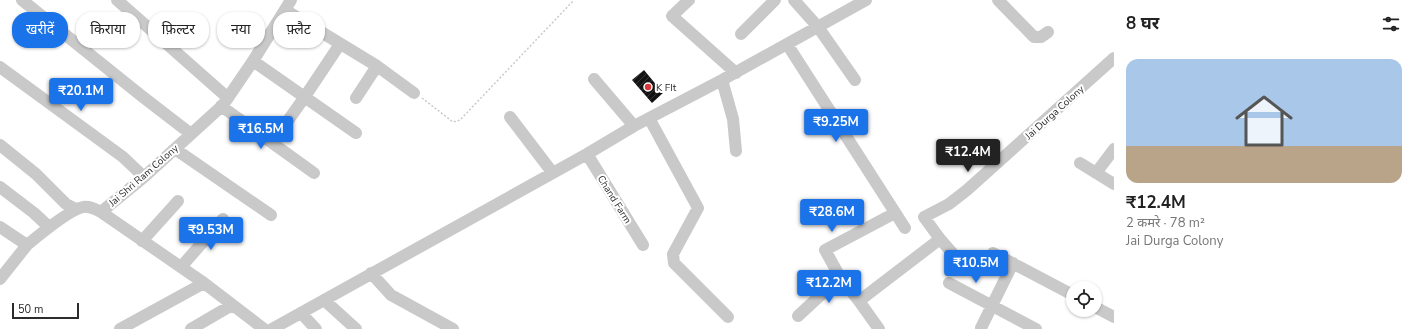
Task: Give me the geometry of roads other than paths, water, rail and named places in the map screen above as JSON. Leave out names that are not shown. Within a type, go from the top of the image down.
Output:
[{"type":"street","points":[[22,0],[143,98],[191,134]]},
{"type":"street","points":[[117,0],[224,102],[272,143],[314,173]]},
{"type":"street","points":[[689,0],[672,16],[736,73]]},
{"type":"street","points":[[741,34],[775,0]]},
{"type":"street","points":[[794,0],[818,27],[855,80]]},
{"type":"street","points":[[272,329],[552,172],[587,154],[634,126],[736,73],[866,0]]},
{"type":"street","points":[[998,0],[1034,37],[1041,37],[1048,32]]},
{"type":"street","points":[[288,5],[340,44],[377,66],[416,94]]},
{"type":"street","name":"Jai Shri Ram Colony","points":[[264,329],[204,283],[102,212],[144,177],[224,102],[253,61],[288,5]]},
{"type":"street","points":[[272,143],[340,44]]},
{"type":"street","points":[[787,44],[905,228]]},
{"type":"street","name":"Jai Durga Colony","points":[[940,239],[924,217],[949,204],[967,190],[1114,58]]},
{"type":"street","points":[[253,61],[356,133]]},
{"type":"street","points":[[356,98],[377,66]]},
{"type":"street","points":[[0,67],[123,156],[144,177]]},
{"type":"street","points":[[594,79],[634,126]]},
{"type":"street","points":[[722,80],[733,119],[736,151]]},
{"type":"street","points":[[510,117],[552,172]]},
{"type":"street","points":[[650,118],[698,208],[673,254],[674,263],[728,317]]},
{"type":"street","points":[[0,145],[36,174],[66,204],[76,209]]},
{"type":"street","points":[[174,149],[271,215]]},
{"type":"street","points":[[1096,173],[1114,149]]},
{"type":"street","name":"Chand Farm","points":[[587,154],[643,245]]},
{"type":"street","points":[[1080,163],[1114,184]]},
{"type":"street","points":[[0,187],[34,213],[49,227]]},
{"type":"street","points":[[142,241],[178,202]]},
{"type":"street","points":[[0,279],[27,245],[49,227],[76,209],[90,207],[102,212]]},
{"type":"street","points":[[879,329],[840,277],[825,250],[895,214]]},
{"type":"street","points":[[181,267],[223,219]]},
{"type":"street","points":[[0,227],[27,245]]},
{"type":"street","points":[[859,301],[940,239],[961,263]]},
{"type":"street","points":[[993,253],[1066,291]]},
{"type":"street","points":[[981,328],[1013,264]]},
{"type":"street","points":[[371,273],[391,295],[453,329]]},
{"type":"street","points":[[798,316],[840,277]]},
{"type":"street","points":[[120,329],[204,283]]},
{"type":"street","points":[[949,283],[1036,329]]},
{"type":"street","points":[[324,300],[356,329]]},
{"type":"street","points":[[191,329],[232,305]]},
{"type":"street","points":[[1102,311],[1114,317]]},
{"type":"street","points":[[301,313],[316,329]]},
{"type":"place","name":"K FIt","points":[[648,87]]}]
